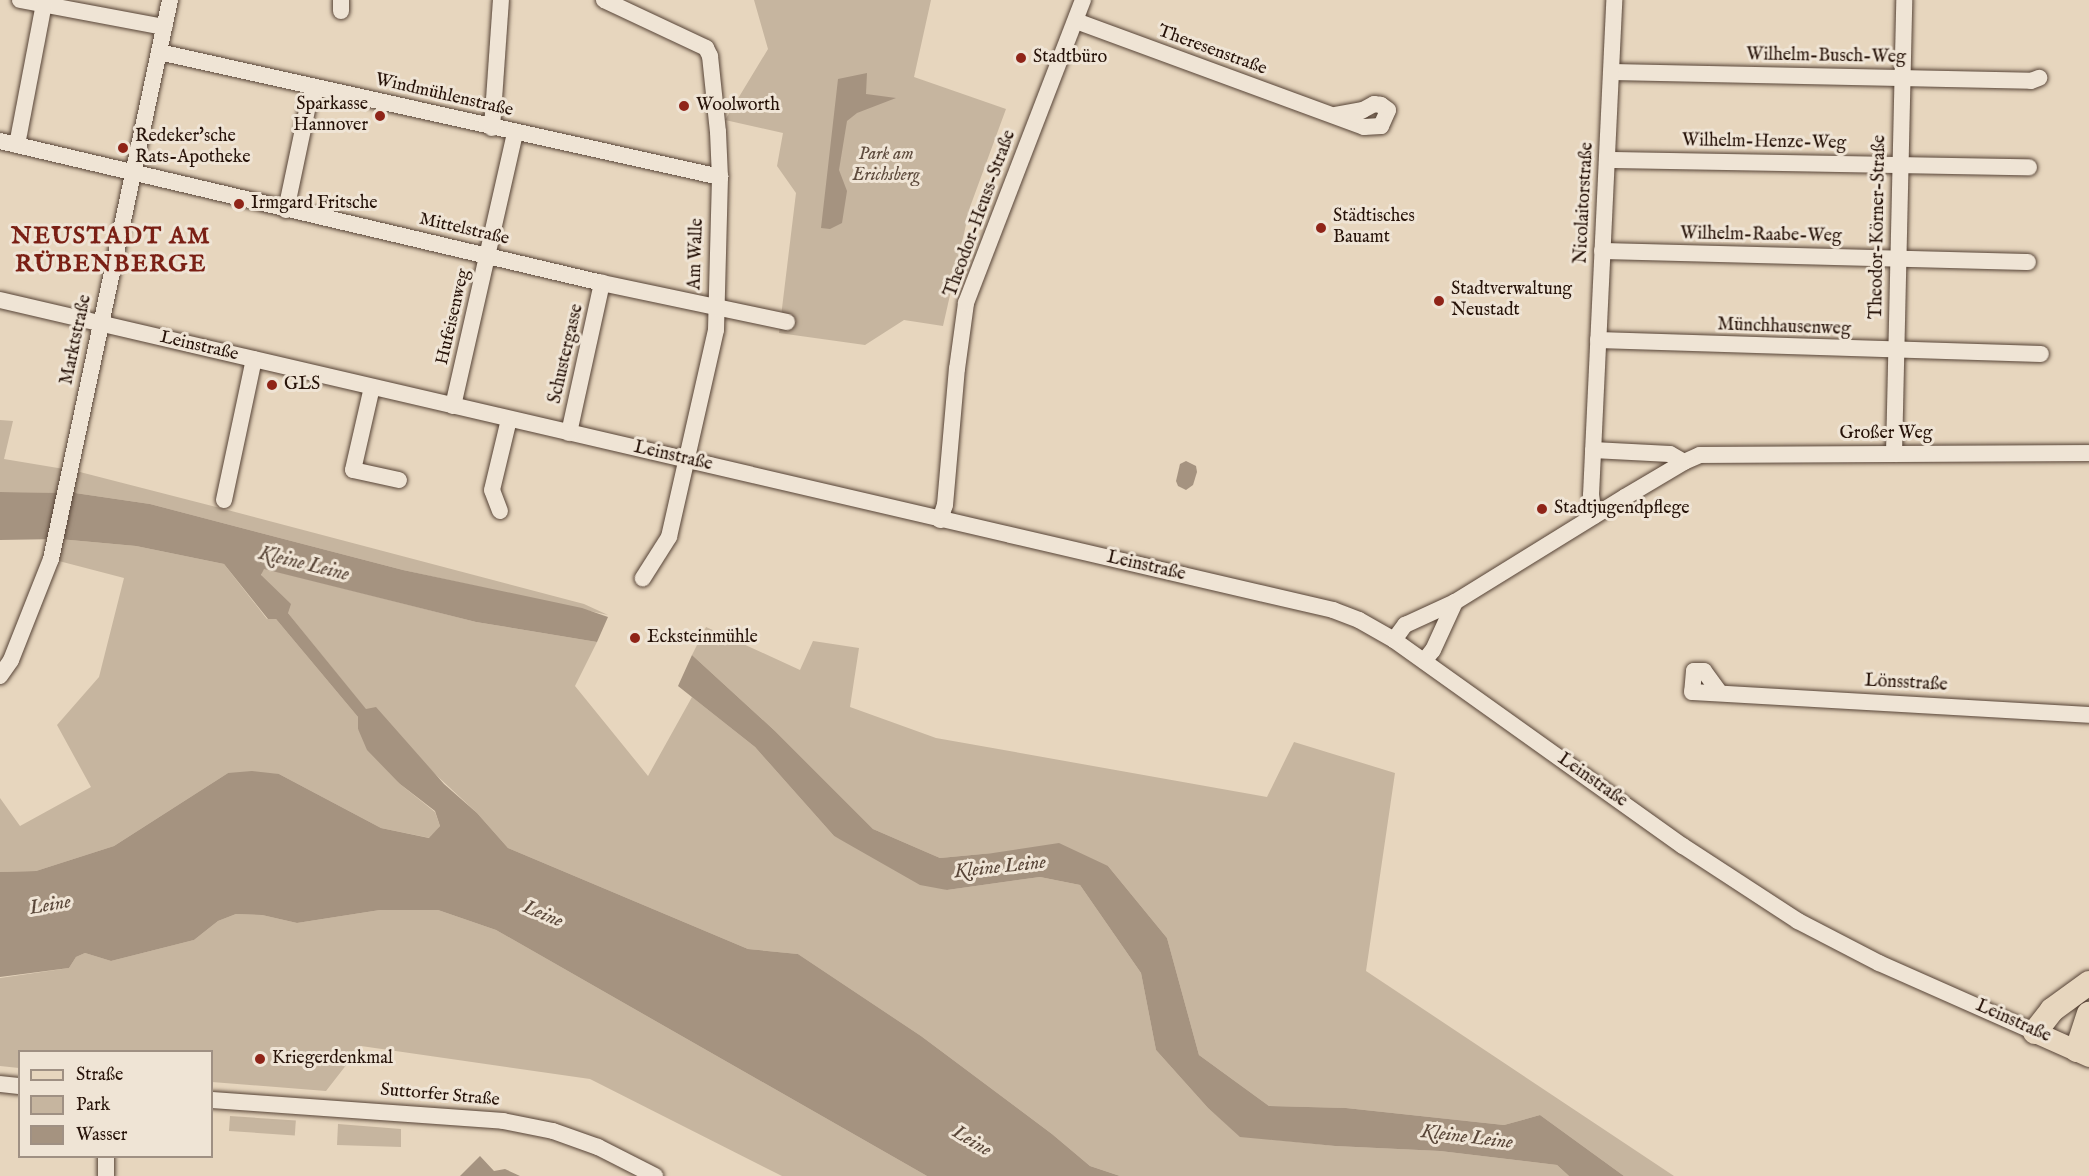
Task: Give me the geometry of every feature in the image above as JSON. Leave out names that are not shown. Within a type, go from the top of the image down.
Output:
[{"type":"highway","points":[[2035,1032],[2052,1010],[2089,983]]},
{"type":"highway","points":[[2083,1053],[2089,1014]]},
{"type":"main road","name":"Leinstraße","points":[[2035,1032],[2083,1053]]},
{"type":"street","points":[[20,0],[164,27]]},
{"type":"street","name":"Marktstraße","points":[[0,675],[11,660],[54,547],[170,0]]},
{"type":"street","points":[[492,128],[501,0]]},
{"type":"street","name":"Am Walle","points":[[604,0],[706,48],[710,56],[720,177],[716,330],[669,537],[643,578]]},
{"type":"street","name":"Theodor-Heuss-Straße","points":[[940,520],[945,505],[957,369],[966,303],[1083,0]]},
{"type":"street","name":"Nicolaitorstraße","points":[[1594,516],[1591,495],[1614,0]]},
{"type":"street","name":"Theodor-Körner-Straße","points":[[1894,454],[1904,0]]},
{"type":"street","points":[[17,145],[44,4]]},
{"type":"street","name":"Theresenstraße","points":[[1076,21],[1335,115]]},
{"type":"street","name":"Windmühlenstraße","points":[[159,52],[720,177]]},
{"type":"street","name":"Wilhelm-Busch-Weg","points":[[1612,72],[2031,81],[2039,78]]},
{"type":"street","points":[[286,210],[309,101],[319,88]]},
{"type":"street","name":"Hufeisenweg","points":[[453,406],[515,132]]},
{"type":"street","name":"Mittelstraße","points":[[0,141],[602,283],[787,322]]},
{"type":"street","name":"Wilhelm-Henze-Weg","points":[[1607,160],[2029,167]]},
{"type":"street","name":"Wilhelm-Raabe-Weg","points":[[1602,251],[2028,262]]},
{"type":"street","name":"Schustergasse","points":[[569,433],[602,283]]},
{"type":"street","name":"Leinstraße","points":[[0,300],[940,520],[1305,602],[1359,620],[1394,640],[1683,846],[1798,921],[1879,963],[2035,1032]]},
{"type":"street","name":"Münchhausenweg","points":[[1598,340],[2041,354]]},
{"type":"street","points":[[224,500],[254,359]]},
{"type":"street","points":[[372,387],[353,470],[399,480]]},
{"type":"street","points":[[500,511],[492,490],[509,419]]},
{"type":"street","points":[[1593,450],[1671,454],[1684,462]]},
{"type":"street","name":"Großer Weg","points":[[1394,640],[1405,625],[1455,603],[1684,462],[1700,456],[1719,453],[2089,453]]},
{"type":"street","points":[[1424,662],[1433,650],[1455,603]]},
{"type":"street","name":"Lönsstraße","points":[[1720,693],[2089,715]]},
{"type":"street","points":[[0,1084],[18,1086]]},
{"type":"street","name":"Suttorfer Straße","points":[[213,1100],[503,1121],[554,1131],[598,1147],[655,1176]]},
{"type":"street","points":[[106,1158],[106,1176]]},
{"type":"green space","name":"Park am Erichsberg","points":[[754,0],[931,0],[914,77],[1006,109],[970,207],[943,326],[904,320],[865,345],[779,333],[796,193],[777,166],[783,133],[725,120],[768,49]]},
{"type":"green space","points":[[0,420],[13,421],[4,459],[76,471],[220,508],[584,604],[608,615],[403,570],[150,504],[75,493],[0,492]]},
{"type":"green space","points":[[59,539],[136,546],[224,564],[267,619],[276,619],[358,717],[358,729],[400,784],[435,812],[440,826],[430,838],[381,828],[279,774],[228,773],[114,846],[36,871],[0,872],[0,798],[20,826],[91,787],[57,725],[99,677],[124,578],[55,560]]},
{"type":"green space","points":[[263,568],[476,622],[597,642],[575,686],[648,776],[692,697],[755,747],[834,836],[947,890],[1040,877],[1080,885],[1141,973],[1156,1050],[1208,1108],[1240,1136],[1335,1146],[1440,1151],[1557,1165],[1569,1176],[1120,1176],[1090,1166],[1052,1134],[921,1036],[798,954],[748,949],[508,848],[477,813],[366,710],[261,576]]},
{"type":"green space","points":[[706,627],[800,670],[813,641],[859,648],[850,707],[936,738],[1267,797],[1294,742],[1395,773],[1366,971],[1674,1176],[1624,1176],[1540,1115],[1504,1125],[1346,1108],[1269,1106],[1199,1055],[1167,938],[1108,866],[993,853],[940,858],[873,829],[775,731],[692,655]]},
{"type":"green space","points":[[380,910],[438,910],[496,930],[927,1176],[782,1176],[590,1079],[361,1046],[326,1091],[213,1082],[213,1050],[18,1050],[18,1068],[0,1066],[0,978],[69,968],[76,957],[85,953],[111,961],[194,940],[218,921],[236,914],[262,915],[297,923]]},
{"type":"green space","points":[[230,1116],[296,1121],[295,1136],[229,1131]]},
{"type":"green space","points":[[338,1124],[401,1129],[401,1147],[337,1145]]},
{"type":"water","points":[[867,73],[866,94],[896,98],[857,113],[847,121],[839,170],[847,191],[842,223],[830,229],[821,228],[838,79]]},
{"type":"water","points":[[1186,461],[1196,466],[1197,472],[1193,485],[1186,490],[1178,486],[1176,481],[1180,464]]},
{"type":"water","points":[[0,492],[75,493],[150,504],[403,570],[582,608],[608,617],[597,642],[476,622],[264,569],[261,575],[291,604],[288,613],[366,709],[376,707],[444,784],[477,813],[508,848],[748,949],[798,954],[921,1036],[1052,1134],[1090,1166],[1120,1176],[927,1176],[496,930],[438,910],[380,910],[297,923],[262,915],[236,914],[218,921],[194,940],[111,961],[85,953],[76,957],[69,968],[0,977],[0,872],[36,871],[114,846],[228,773],[252,771],[279,774],[381,828],[429,838],[440,826],[435,811],[400,784],[367,750],[358,729],[358,717],[276,619],[268,619],[224,564],[136,546],[59,539],[0,540]]},
{"type":"water","name":"Kleine Leine","points":[[692,655],[775,731],[873,829],[940,858],[1059,843],[1108,866],[1167,938],[1199,1055],[1269,1106],[1346,1108],[1504,1125],[1540,1115],[1624,1176],[1569,1176],[1557,1165],[1440,1151],[1335,1146],[1240,1137],[1208,1108],[1156,1050],[1141,973],[1080,885],[1040,877],[947,890],[920,885],[834,836],[755,747],[678,686]]},
{"type":"water","points":[[480,1156],[494,1171],[505,1169],[520,1176],[460,1176]]},
{"type":"place","name":"Stadtbüro","points":[[1021,58]]},
{"type":"place","name":"Woolworth","points":[[684,106]]},
{"type":"place","name":"Sparkasse Hannover","points":[[380,116]]},
{"type":"place","name":"Redeker'sche Rats-Apotheke","points":[[123,148]]},
{"type":"place","name":"Irmgard Fritsche","points":[[239,204]]},
{"type":"place","name":"Städtisches Bauamt","points":[[1321,228]]},
{"type":"place","name":"Stadtverwaltung Neustadt","points":[[1439,301]]},
{"type":"place","name":"GLS","points":[[272,385]]},
{"type":"place","name":"Stadtjugendpflege","points":[[1542,509]]},
{"type":"place","name":"Ecksteinmühle","points":[[635,638]]},
{"type":"place","name":"Kriegerdenkmal","points":[[260,1059]]},
{"type":"district","name":"NEUSTADT AM RÜBENBERGE","points":[[111,251]]},
{"type":"water label","name":"Leine","points":[[50,905]]},
{"type":"water label","name":"Leine","points":[[543,914]]},
{"type":"water label","name":"Leine","points":[[972,1141]]}]
